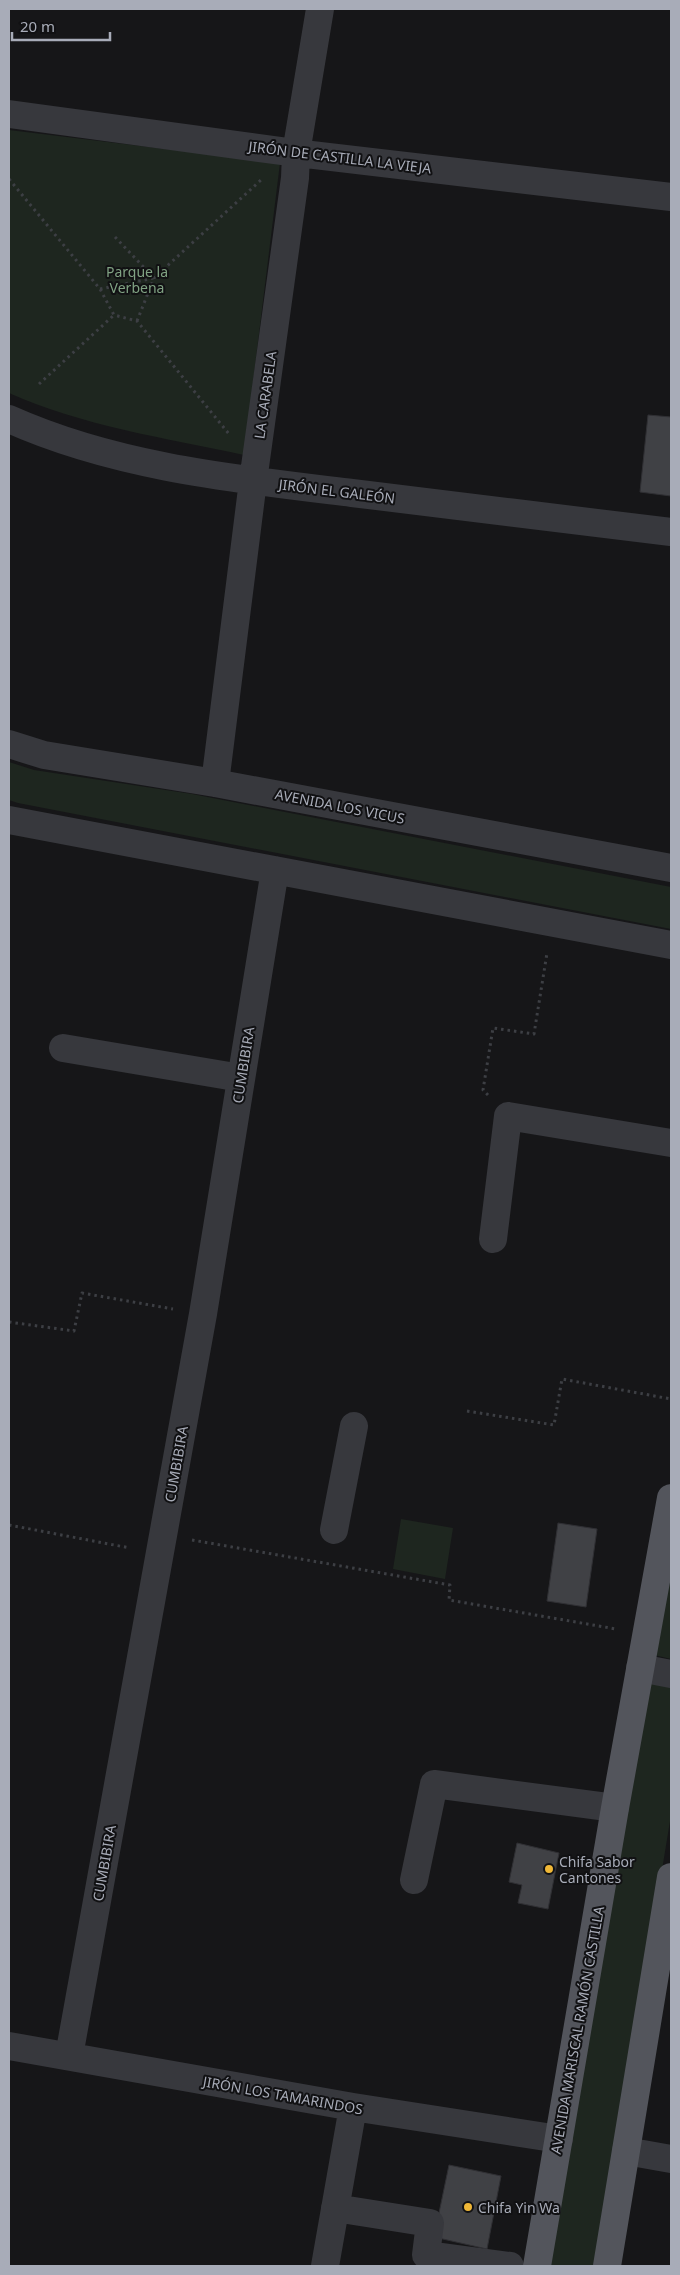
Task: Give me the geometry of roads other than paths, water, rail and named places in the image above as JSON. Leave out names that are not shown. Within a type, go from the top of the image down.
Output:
[{"type":"main road","name":"AVENIDA MARISCAL RAMÓN CASTILLA","points":[[537,2266],[615,1808],[671,1498]]},
{"type":"main road","points":[[607,2266],[671,1877]]},
{"type":"street","name":"LA CARABELA","points":[[215,782],[253,481],[295,178],[296,153],[320,9]]},
{"type":"street","name":"JIRÓN DE CASTILLA LA VIEJA","points":[[9,114],[296,153],[671,197]]},
{"type":"street","name":"JIRÓN EL GALEÓN","points":[[9,419],[36,432],[116,456],[253,481],[671,532]]},
{"type":"street","name":"AVENIDA LOS VICUS","points":[[9,744],[44,755],[215,782],[671,868]]},
{"type":"street","points":[[9,820],[671,945]]},
{"type":"street","name":"CUMBIBIRA","points":[[69,2056],[203,1314],[274,870]]},
{"type":"street","points":[[63,1048],[240,1078]]},
{"type":"street","points":[[493,1239],[508,1116],[671,1143]]},
{"type":"street","points":[[334,1530],[354,1426]]},
{"type":"street","points":[[640,1668],[671,1674]]},
{"type":"street","points":[[414,1880],[434,1784],[615,1808]]},
{"type":"street","name":"JIRÓN LOS TAMARINDOS","points":[[9,2046],[353,2108],[559,2139]]},
{"type":"street","points":[[325,2266],[353,2108]]},
{"type":"street","points":[[626,2151],[671,2159]]},
{"type":"street","points":[[335,2208],[430,2223],[426,2255],[510,2266]]},
{"type":"place","name":"Chifa Sabor Cantones","points":[[549,1869]]},
{"type":"place","name":"Chifa Yin Wa","points":[[468,2207]]},
{"type":"park label","name":"Parque la Verbena","points":[[137,280]]}]
